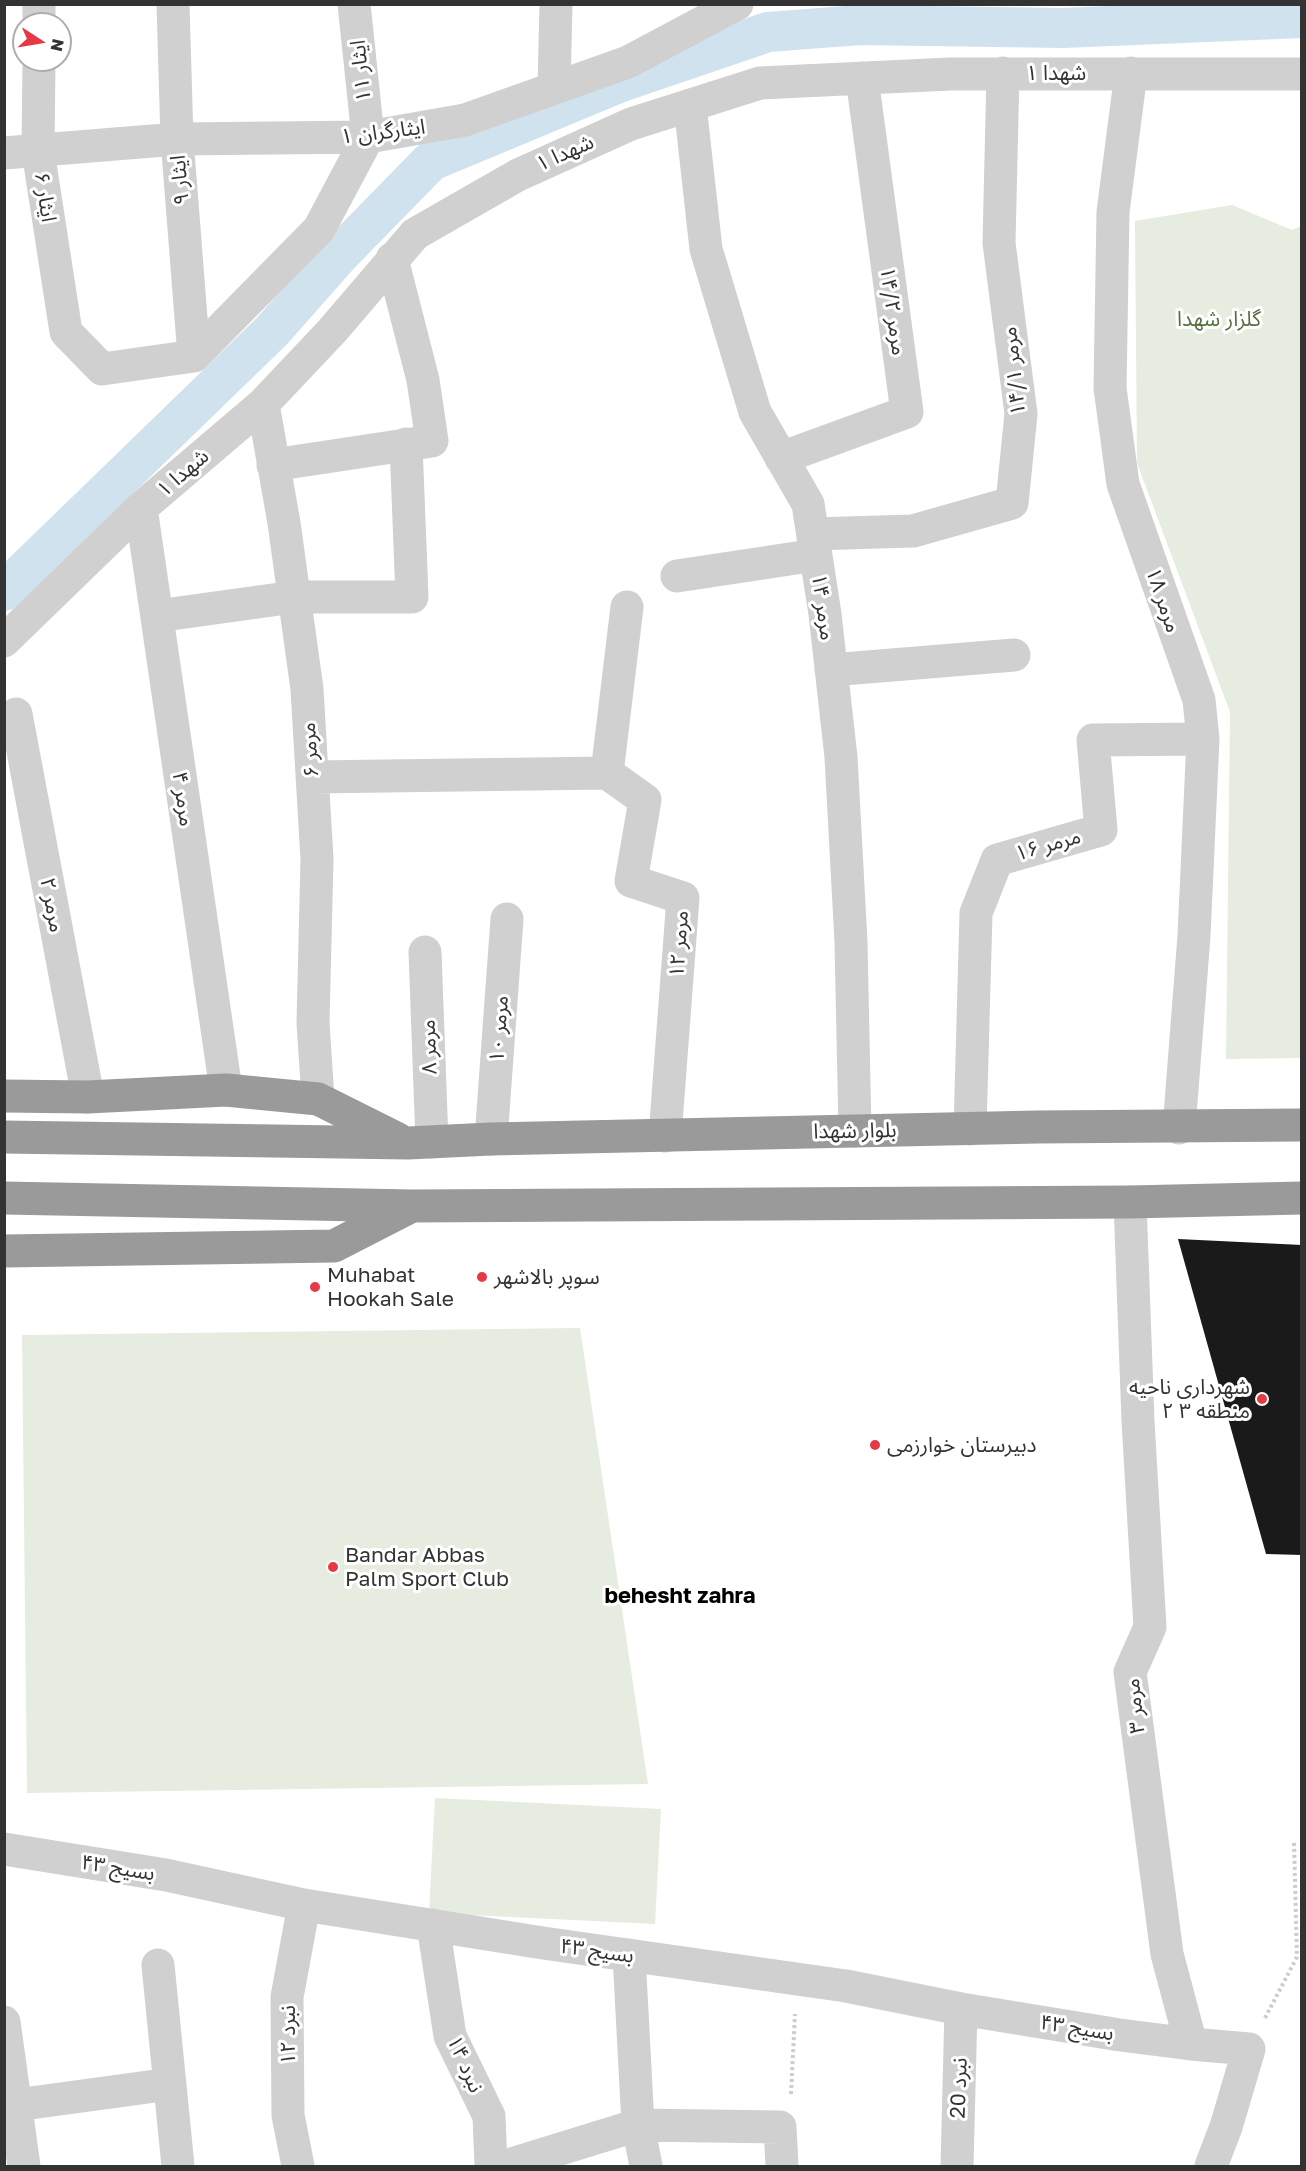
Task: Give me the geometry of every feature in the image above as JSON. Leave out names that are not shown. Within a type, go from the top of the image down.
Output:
[{"type":"highway","points":[[4,1096],[88,1097],[226,1090],[318,1100],[420,1143]]},
{"type":"highway","name":"بلوار شهدا","points":[[4,1137],[420,1143],[491,1139],[855,1131],[1302,1125]]},
{"type":"highway","points":[[4,1198],[412,1206],[1130,1202],[1302,1198]]},
{"type":"highway","points":[[4,1251],[334,1246],[412,1206]]},
{"type":"street","name":"ایثار ۹","points":[[173,4],[177,140],[194,356]]},
{"type":"street","name":"ایثار ۱۱","points":[[354,4],[368,137]]},
{"type":"street","points":[[554,88],[556,4]]},
{"type":"street","name":"ایثارگران ۱","points":[[4,153],[177,140],[368,137],[465,120],[628,62],[737,4]]},
{"type":"street","name":"ایثار ۶","points":[[39,72],[38,151],[66,332],[102,369],[194,356]]},
{"type":"street","name":"شهدا ۱","points":[[4,641],[141,508],[263,404],[332,331],[415,234],[518,175],[631,124],[759,83],[1003,73],[1302,74]]},
{"type":"street","name":"مرمر ۱۴/۱","points":[[814,545],[913,531],[1012,503],[1021,414],[999,243],[1003,73]]},
{"type":"street","name":"مرمر ۱۸","points":[[1131,73],[1113,212],[1110,388],[1123,484],[1199,700],[1203,739],[1194,936],[1179,1128]]},
{"type":"street","name":"مرمر ۱۴/۲","points":[[781,458],[907,412],[862,78]]},
{"type":"street","name":"مرمر ۱۴","points":[[690,105],[706,249],[755,412],[808,504],[841,757],[851,942],[855,1131]]},
{"type":"street","points":[[194,356],[319,229],[368,137]]},
{"type":"street","points":[[273,465],[432,441],[423,380],[392,259]]},
{"type":"street","name":"مرمر ۶","points":[[263,404],[307,689],[317,859],[313,1023],[318,1100]]},
{"type":"street","points":[[157,616],[294,597],[412,597],[406,444]]},
{"type":"street","name":"مرمر ۴","points":[[141,508],[226,1090]]},
{"type":"street","points":[[677,576],[814,545]]},
{"type":"street","points":[[312,777],[607,773],[627,607]]},
{"type":"street","points":[[831,670],[1014,655]]},
{"type":"street","name":"مرمر ۲","points":[[16,714],[88,1097]]},
{"type":"street","name":"مرمر ۱۶","points":[[970,1129],[976,913],[996,860],[1101,830],[1093,740],[1203,739]]},
{"type":"street","name":"مرمر ۱۲","points":[[607,773],[645,800],[631,881],[683,898],[665,1136]]},
{"type":"street","name":"مرمر ۱۰","points":[[491,1139],[507,919]]},
{"type":"street","name":"مرمر ۸","points":[[420,1143],[426,952]]},
{"type":"street","name":"مرمر ۳","points":[[1130,1202],[1138,1421],[1150,1627],[1130,1672],[1167,1954],[1191,2044]]},
{"type":"street","name":"بسیج ۴۳","points":[[4,1849],[166,1875],[304,1905],[796,1981],[846,1986],[961,2009],[1191,2044]]},
{"type":"street","name":"نبرد ۱۲","points":[[298,2166],[288,2115],[287,1997],[304,1905]]},
{"type":"street","name":"نبرد ۱۴","points":[[433,1925],[450,2036],[489,2116],[491,2166]]},
{"type":"street","points":[[629,1955],[638,2126],[646,2166]]},
{"type":"street","points":[[158,1965],[178,2166]]},
{"type":"street","name":"نبرد 20","points":[[957,2166],[961,2009]]},
{"type":"street","points":[[4,2022],[8,2064],[16,2105],[18,2162]]},
{"type":"street","points":[[1191,2044],[1249,2049],[1226,2127],[1211,2166]]},
{"type":"street","points":[[16,2105],[170,2084]]},
{"type":"street","points":[[505,2166],[638,2126],[780,2127],[782,2166]]},
{"type":"path","points":[[1249,2049],[1297,1957],[1294,1841]]},
{"type":"path","points":[[780,2127],[790,2113],[796,1981]]},
{"type":"green space","name":"گلزار شهدا","points":[[1232,205],[1292,230],[1301,226],[1301,1058],[1226,1059],[1230,712],[1137,463],[1135,221]]},
{"type":"green space","points":[[580,1328],[648,1784],[27,1793],[22,1335]]},
{"type":"green space","points":[[435,1798],[661,1809],[655,1924],[429,1913]]},
{"type":"building","name":"شهرداری ناحیه ۲ منطقه ۳","points":[[1178,1239],[1302,1245],[1302,1555],[1266,1554]]},
{"type":"waterway","points":[[4,591],[272,331],[340,254],[431,161],[621,82],[768,32],[860,25],[1063,28],[1302,18]]},
{"type":"place","name":"سوپر بالاشهر","points":[[482,1277]]},
{"type":"place","name":"Muhabat Hookah Sale","points":[[315,1287]]},
{"type":"place","name":"شهرداری ناحیه ۲ منطقه ۳","points":[[1262,1399]]},
{"type":"place","name":"دبیرستان خوارزمی","points":[[875,1445]]},
{"type":"place","name":"Bandar Abbas Palm Sport Club","points":[[333,1567]]},
{"type":"district","name":"behesht zahra","points":[[680,1596]]}]
